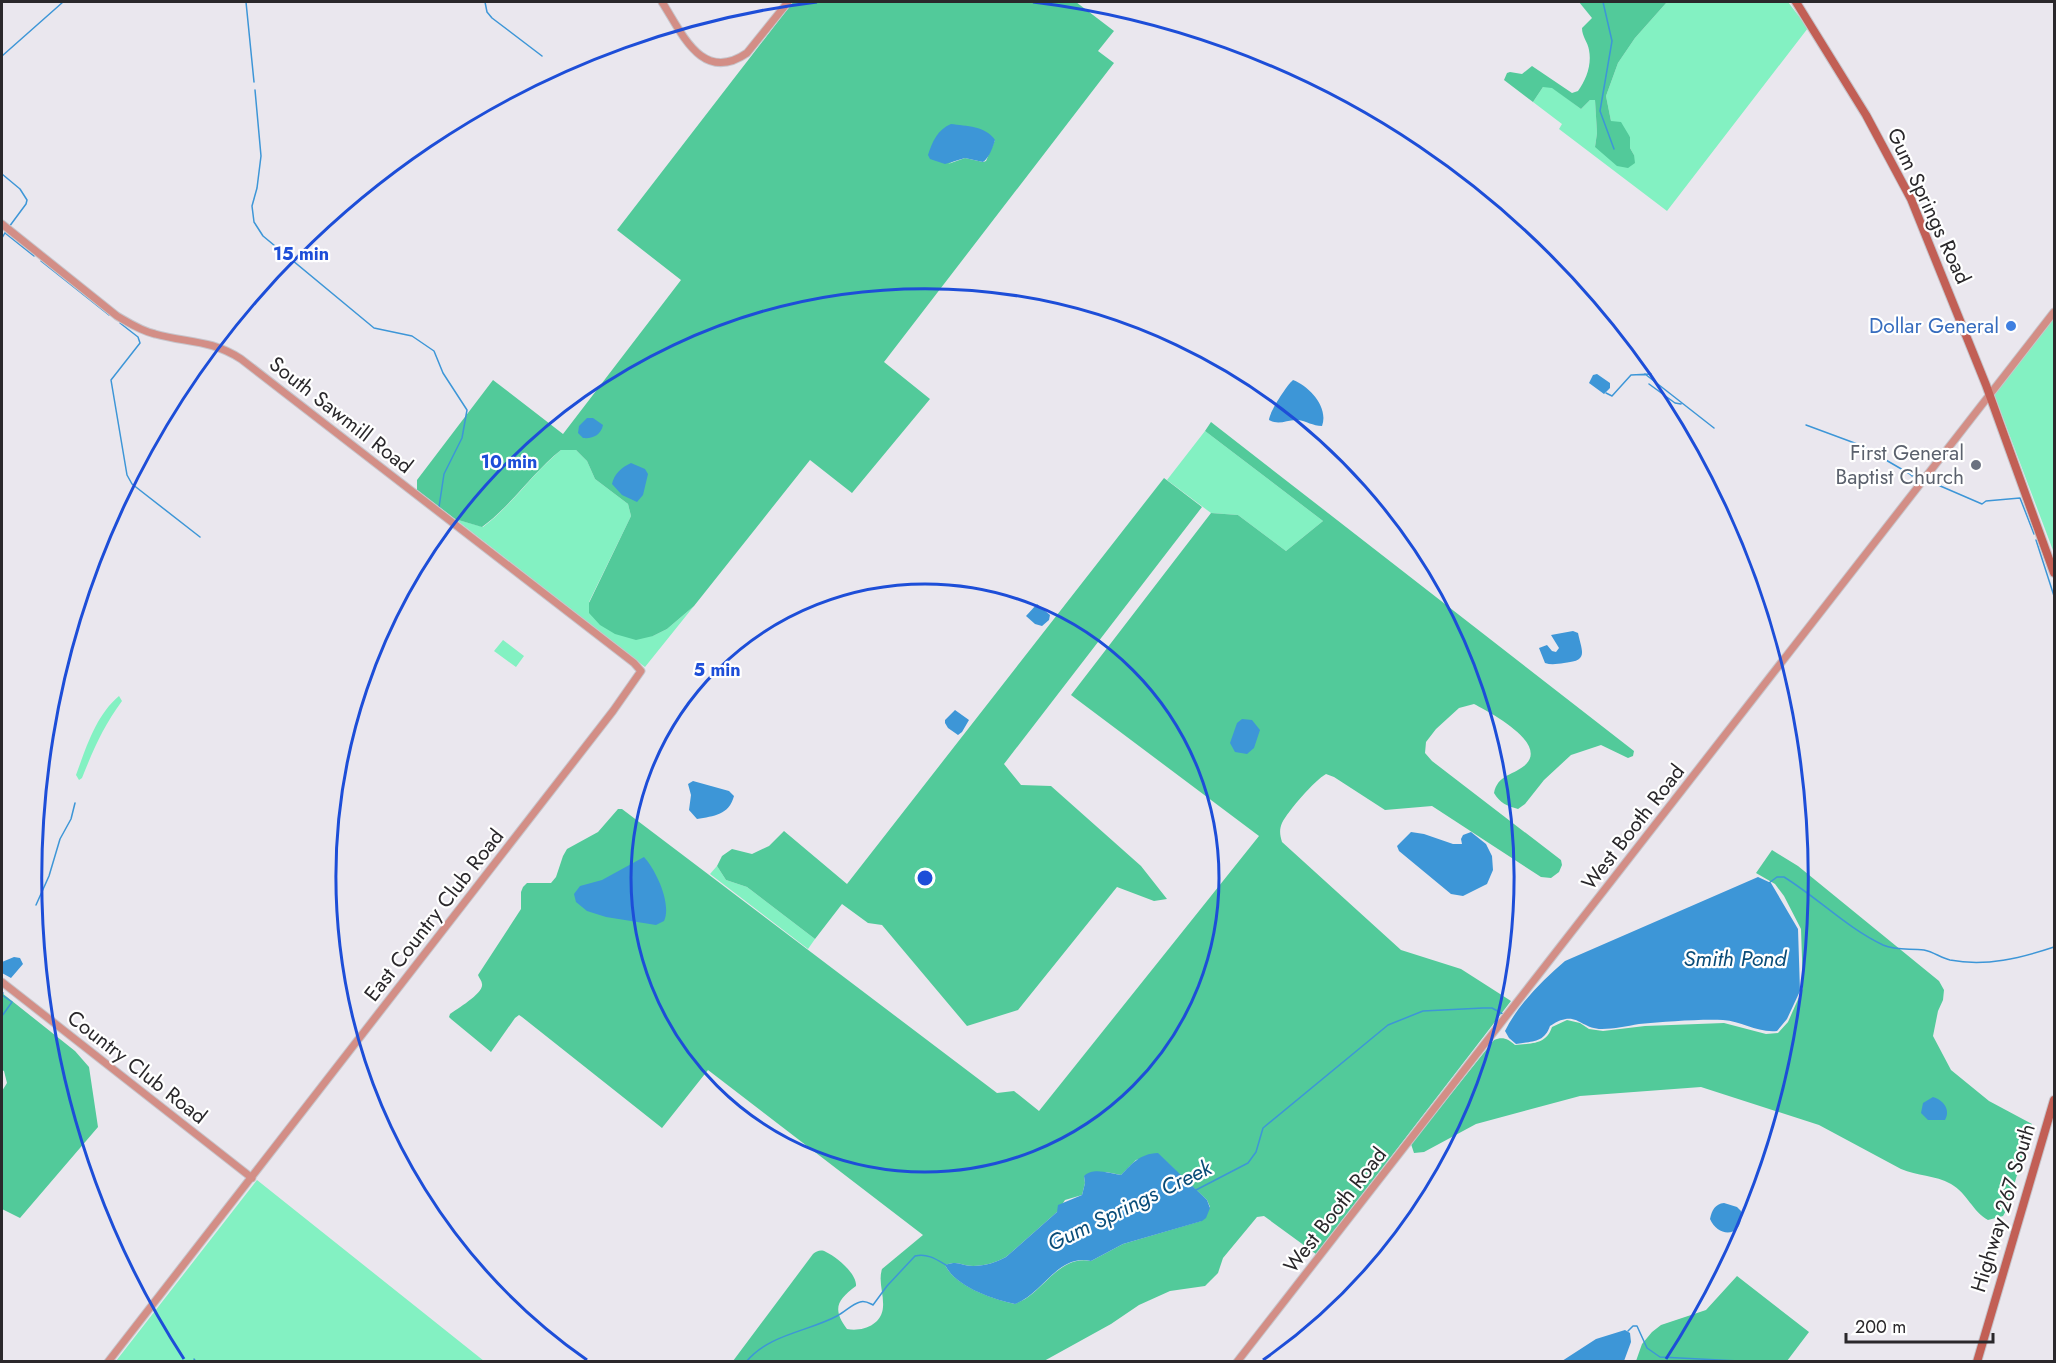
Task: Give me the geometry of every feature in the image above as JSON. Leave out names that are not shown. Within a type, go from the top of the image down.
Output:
[{"type":"main road","name":"Gum Springs Road","points":[[1796,2],[1866,115],[1911,198],[1989,395],[2055,573]]},
{"type":"main road","name":"Highway 267 South","points":[[1977,1362],[2055,1100]]},
{"type":"street","points":[[663,2],[680,32],[699,55],[723,64],[747,53],[788,2]]},
{"type":"street","name":"South Sawmill Road","points":[[6,227],[117,316],[138,328],[155,334],[210,344],[241,359],[491,551],[634,663],[641,671]]},
{"type":"street","name":"West Booth Road","points":[[1237,1362],[2055,312]]},
{"type":"street","name":"East Country Club Road","points":[[108,1362],[613,711],[641,671]]},
{"type":"street","name":"Country Club Road","points":[[2,982],[252,1178]]},
{"type":"green space","points":[[793,2],[1076,2],[1114,31],[1098,51],[1114,63],[884,362],[930,399],[852,493],[810,460],[694,606],[667,629],[653,636],[636,640],[615,634],[600,625],[589,613],[589,603],[631,516],[628,504],[595,479],[587,461],[576,450],[561,450],[482,527],[455,519],[417,490],[417,480],[493,380],[563,434],[681,280],[617,230]],"holes":[[[995,140],[986,161],[965,158],[948,164]]]},
{"type":"green space","points":[[1579,2],[1667,2],[1635,38],[1618,63],[1606,96],[1611,121],[1621,122],[1630,137],[1630,148],[1635,163],[1628,168],[1617,166],[1595,147],[1597,133],[1595,100],[1590,100],[1581,109],[1552,88],[1543,87],[1533,102],[1504,80],[1507,73],[1522,74],[1532,66],[1572,93],[1578,91],[1586,77],[1590,61],[1582,28],[1592,18]]},
{"type":"green space","points":[[1667,2],[1788,2],[1808,28],[1667,211],[1559,129],[1562,124],[1533,102],[1543,87],[1552,87],[1581,109],[1590,100],[1595,100],[1597,133],[1595,147],[1634,155],[1630,148],[1630,137],[1611,121],[1606,96],[1618,63],[1635,38]]},
{"type":"green space","points":[[2054,317],[2054,553],[1994,394]]},
{"type":"green space","points":[[1211,422],[1634,751],[1633,756],[1628,758],[1601,745],[1571,755],[1518,809],[1504,804],[1494,793],[1502,779],[1524,766],[1530,757],[1530,748],[1524,739],[1504,721],[1474,704],[1459,708],[1436,729],[1426,742],[1425,753],[1432,761],[1561,860],[1562,865],[1559,872],[1551,878],[1541,877],[1432,806],[1385,810],[1326,774],[1302,796],[1282,823],[1280,832],[1282,842],[1401,950],[1461,969],[1511,1001],[1316,1254],[1264,1216],[1257,1217],[1223,1258],[1218,1273],[1205,1286],[1170,1291],[1139,1305],[1111,1324],[1044,1361],[733,1361],[813,1254],[819,1251],[826,1252],[841,1262],[850,1271],[855,1281],[856,1286],[841,1300],[838,1310],[847,1329],[865,1328],[875,1323],[883,1307],[882,1269],[923,1235],[708,1070],[662,1128],[519,1015],[491,1052],[451,1019],[450,1014],[479,992],[482,983],[478,975],[521,909],[523,887],[527,883],[551,883],[556,877],[567,849],[598,832],[618,809],[622,809],[997,1093],[1014,1091],[1039,1111],[1259,836],[1071,695],[1211,513],[1238,515],[1286,551],[1323,521],[1205,431]],"holes":[[[1158,1154],[1207,1200],[1210,1207],[1201,1221],[1123,1244],[1091,1261],[1072,1262],[1056,1272],[1028,1297],[1015,1304],[996,1299],[966,1286],[957,1280],[945,1265],[954,1263],[969,1266],[982,1265],[1006,1257],[1057,1212],[1065,1200],[1082,1195],[1084,1176],[1106,1172],[1121,1175],[1136,1160]]]},
{"type":"green space","points":[[1205,431],[1323,521],[1286,551],[1238,515],[1211,513],[1167,480]]},
{"type":"green space","points":[[561,450],[576,450],[587,461],[595,479],[628,504],[631,516],[589,602],[653,636],[667,629],[694,606],[645,667],[455,519],[483,527]]},
{"type":"green space","points":[[1164,478],[1202,507],[1004,764],[1021,785],[1051,786],[1141,866],[1167,899],[1154,901],[1117,887],[1018,1010],[967,1026],[882,925],[868,923],[842,904],[815,939],[747,887],[726,880],[717,866],[722,856],[732,849],[752,854],[769,846],[784,831],[847,884]]},
{"type":"green space","points":[[503,640],[524,656],[516,667],[494,651]]},
{"type":"green space","points":[[119,696],[122,701],[104,729],[82,778],[79,780],[76,775],[93,732],[104,713]]},
{"type":"green space","points":[[1772,850],[1798,866],[1939,981],[1944,990],[1943,1000],[1938,1011],[1933,1036],[1951,1070],[1989,1101],[2032,1124],[2003,1216],[1988,1220],[1951,1184],[1901,1169],[1819,1125],[1701,1087],[1580,1096],[1476,1124],[1424,1152],[1414,1153],[1411,1144],[1494,1040],[1500,1038],[1515,1045],[1538,1042],[1546,1037],[1552,1027],[1567,1020],[1580,1023],[1589,1029],[1603,1031],[1645,1026],[1724,1023],[1766,1034],[1778,1033],[1788,1022],[1803,988],[1801,929],[1775,884],[1756,873]]},
{"type":"green space","points":[[717,866],[726,880],[747,887],[815,939],[808,949],[710,874]]},
{"type":"green space","points":[[2,993],[75,1051],[89,1067],[98,1127],[20,1218],[2,1209],[2,1091],[7,1083],[2,1070]]},
{"type":"green space","points":[[257,1180],[484,1361],[116,1361]]},
{"type":"green space","points":[[1737,1276],[1809,1332],[1787,1361],[1636,1361],[1642,1344],[1652,1332],[1661,1325],[1706,1310]]},
{"type":"water","points":[[951,124],[975,128],[991,135],[995,140],[983,162],[965,158],[945,164],[930,159],[928,155],[936,136]]},
{"type":"water","points":[[1597,374],[1610,383],[1610,388],[1604,394],[1589,383],[1593,375]]},
{"type":"water","points":[[1293,380],[1305,387],[1316,398],[1323,412],[1322,426],[1298,420],[1277,422],[1269,420],[1278,400]]},
{"type":"water","points":[[587,418],[593,418],[603,425],[596,436],[583,438],[578,433],[579,426]]},
{"type":"water","points":[[631,463],[645,469],[648,474],[643,495],[637,502],[622,495],[612,484],[619,471]]},
{"type":"water","points":[[1037,604],[1050,615],[1049,620],[1042,626],[1035,624],[1026,616]]},
{"type":"water","points":[[1573,631],[1578,633],[1582,650],[1580,658],[1572,662],[1545,663],[1539,648],[1547,645],[1556,652],[1559,648],[1551,635]]},
{"type":"water","points":[[955,710],[969,720],[958,735],[945,723],[945,720]]},
{"type":"water","points":[[1242,719],[1252,720],[1260,730],[1254,748],[1247,754],[1235,752],[1230,743],[1237,723]]},
{"type":"water","points":[[693,781],[729,791],[734,796],[732,802],[725,811],[697,819],[689,810],[691,795],[688,784]]},
{"type":"water","points":[[1411,832],[1453,844],[1462,844],[1463,835],[1471,832],[1486,844],[1492,856],[1493,870],[1487,884],[1463,896],[1451,894],[1399,851],[1397,846]]},
{"type":"water","points":[[644,857],[653,870],[664,897],[666,914],[664,921],[656,925],[606,917],[587,911],[576,902],[574,894],[580,886],[602,880]]},
{"type":"water","name":"Smith Pond","points":[[1758,877],[1771,883],[1798,929],[1800,991],[1787,1019],[1777,1031],[1763,1030],[1730,1021],[1713,1020],[1639,1024],[1602,1029],[1566,1019],[1550,1026],[1545,1036],[1537,1040],[1516,1044],[1509,1038],[1505,1031],[1517,1011],[1565,961]]},
{"type":"water","points":[[14,957],[20,958],[23,964],[11,978],[2,973],[2,962]]},
{"type":"water","points":[[1933,1097],[1945,1106],[1947,1116],[1945,1120],[1928,1120],[1921,1113],[1923,1103]]},
{"type":"water","points":[[1158,1153],[1207,1200],[1210,1208],[1206,1218],[1202,1221],[1123,1244],[1091,1261],[1079,1260],[1069,1263],[1060,1268],[1025,1299],[1015,1304],[996,1299],[966,1286],[950,1273],[945,1265],[957,1263],[969,1266],[982,1265],[1006,1257],[1057,1212],[1058,1205],[1082,1195],[1084,1176],[1088,1173],[1101,1171],[1121,1175],[1141,1157]]},
{"type":"water","points":[[1724,1203],[1737,1207],[1741,1211],[1739,1226],[1730,1232],[1719,1230],[1710,1219],[1714,1208]]},
{"type":"water","points":[[1625,1330],[1630,1333],[1631,1342],[1624,1361],[1562,1361],[1596,1339]]},
{"type":"waterway","points":[[2,56],[63,2]]},
{"type":"waterway","points":[[246,2],[254,82]]},
{"type":"waterway","points":[[485,2],[487,12],[492,18],[542,56]]},
{"type":"waterway","points":[[1603,2],[1612,41],[1600,111],[1614,149]]},
{"type":"waterway","points":[[255,90],[261,156],[252,206],[254,222],[263,236],[374,328],[412,336],[434,351],[443,373],[467,410],[462,438],[444,474],[439,507]]},
{"type":"waterway","points":[[2,174],[20,189],[27,200],[9,227]]},
{"type":"waterway","points":[[2,238],[6,231]]},
{"type":"waterway","points":[[5,233],[34,256]]},
{"type":"waterway","points":[[41,261],[109,315]]},
{"type":"waterway","points":[[120,323],[138,337],[140,343],[111,380],[127,475],[132,484],[200,537]]},
{"type":"waterway","points":[[1645,374],[1714,428]]},
{"type":"waterway","points":[[1606,393],[1612,396],[1631,375],[1651,374]]},
{"type":"waterway","points":[[1649,384],[1675,403],[1681,404]]},
{"type":"waterway","points":[[1806,425],[1860,445],[1912,476],[1917,473],[1922,474]]},
{"type":"waterway","points":[[1928,479],[1982,504],[1986,501],[2020,498],[2034,534]]},
{"type":"waterway","points":[[2036,540],[2054,596]]},
{"type":"waterway","points":[[36,905],[49,876],[60,839],[71,819],[75,803]]},
{"type":"waterway","name":"Gum Springs Creek","points":[[1769,883],[1777,877],[1784,877],[1857,930],[1893,948],[1924,950],[1950,960],[1963,962],[1990,962],[2029,955],[2054,947]]},
{"type":"waterway","points":[[2,1016],[12,1002],[2,995],[3,993]]},
{"type":"waterway","name":"Gum Springs Creek","points":[[1196,1190],[1248,1163],[1256,1152],[1263,1128],[1388,1025],[1423,1011],[1492,1008],[1503,1014]]},
{"type":"waterway","name":"Gum Springs Creek","points":[[746,1362],[755,1353],[777,1339],[825,1321],[857,1303],[862,1301],[873,1305],[915,1256],[927,1256],[946,1265]]},
{"type":"waterway","points":[[1628,1331],[1633,1326],[1637,1326],[1647,1348],[1660,1357],[1759,1362]]},
{"type":"place","name":"Dollar General","points":[[2011,326]]},
{"type":"place","name":"First General Baptist Church","points":[[1976,465]]}]
